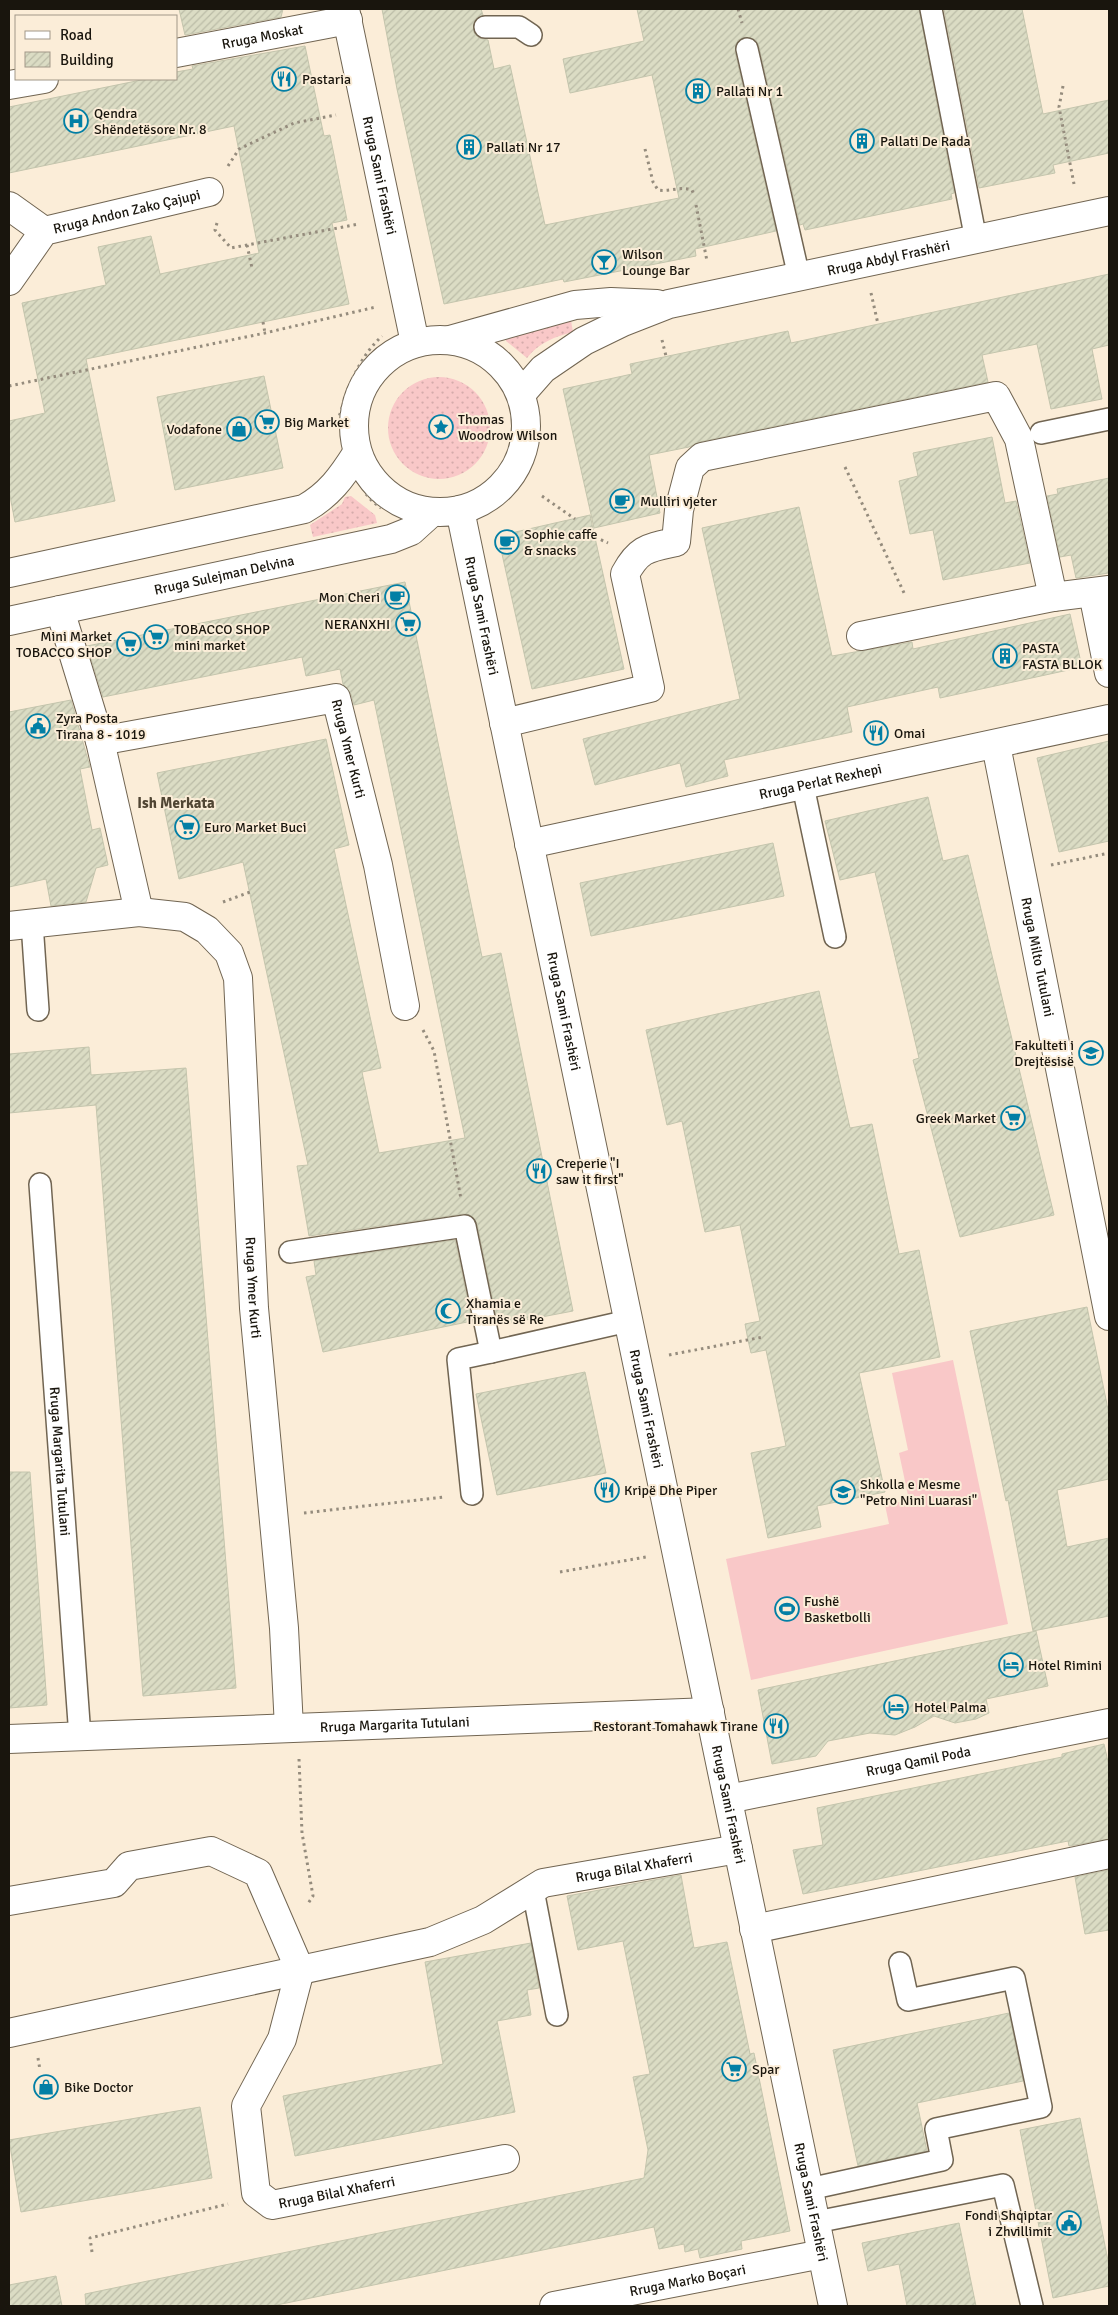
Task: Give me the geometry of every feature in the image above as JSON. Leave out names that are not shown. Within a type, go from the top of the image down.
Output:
[{"type":"street","name":"Rruga Moskat","points":[[178,53],[346,15]]},
{"type":"street","name":"Rruga Sami Frashëri","points":[[346,15],[415,343]]},
{"type":"street","points":[[9,86],[39,80]]},
{"type":"street","name":"Rruga Andon Zako Çajupi","points":[[9,281],[44,231],[209,192]]},
{"type":"street","name":"Rruga Andon Zako Çajupi","points":[[9,206],[44,231]]},
{"type":"street","name":"Rruga Abdyl Frashëri","points":[[521,394],[542,369],[584,341],[623,322],[669,304],[1109,211]]},
{"type":"street","name":"Rruga Abdyl Frashëri","points":[[450,340],[575,305],[611,302],[669,304]]},
{"type":"street","points":[[450,340],[480,349],[504,368],[521,394],[526,412],[526,430],[524,449],[517,466],[493,494],[477,504],[460,510],[432,512],[400,503],[374,482],[357,453],[353,426],[357,398],[370,374],[390,355],[415,343],[450,340]]},
{"type":"street","points":[[504,723],[650,688],[625,574],[634,557],[650,548],[676,542],[679,510],[690,468],[702,458],[996,396],[1019,439],[1053,596]]},
{"type":"street","points":[[9,572],[304,509],[319,501],[334,487],[357,453]]},
{"type":"street","name":"Rruga Sami Frashëri","points":[[460,510],[833,2306]]},
{"type":"street","name":"Rruga Sulejman Delvina","points":[[9,621],[392,539],[411,531],[432,512]]},
{"type":"street","points":[[861,636],[1053,596],[1101,591],[1109,673]]},
{"type":"street","points":[[60,610],[100,742],[139,912]]},
{"type":"street","name":"Rruga Ymer Kurti","points":[[100,742],[336,698],[378,865],[404,997]]},
{"type":"street","name":"Rruga Perlat Rexhepi","points":[[530,844],[996,745],[1109,719]]},
{"type":"street","name":"Rruga Milto Tutulani","points":[[996,745],[1109,1316]]},
{"type":"street","name":"Rruga Ymer Kurti","points":[[21,924],[139,912],[185,917],[207,930],[229,953],[238,978],[254,1308],[293,1728]]},
{"type":"street","name":"Rruga Margarita Tutulani","points":[[9,1739],[710,1712]]},
{"type":"street","name":"Rruga Qamil Poda","points":[[728,1799],[1109,1723]]},
{"type":"street","name":"Rruga Bilal Xhaferri","points":[[9,2033],[430,1942],[483,1920],[543,1883],[738,1849]]},
{"type":"street","points":[[9,1901],[114,1883],[129,1866],[211,1851],[258,1873],[300,1970],[282,2039],[246,2106],[256,2193]]},
{"type":"street","points":[[754,1929],[1109,1854]]},
{"type":"street","name":"Rruga Bilal Xhaferri","points":[[256,2193],[272,2205],[505,2159]]},
{"type":"street","name":"Rruga Marko Boçari","points":[[554,2306],[822,2254]]},
{"type":"lane","points":[[931,9],[976,240]]},
{"type":"lane","points":[[485,27],[519,27],[531,36]]},
{"type":"lane","points":[[748,49],[799,277]]},
{"type":"lane","points":[[1041,433],[1109,419]]},
{"type":"lane","points":[[803,786],[835,937]]},
{"type":"lane","points":[[21,924],[38,1010]]},
{"type":"lane","name":"Rruga Margarita Tutulani","points":[[40,1184],[80,1737]]},
{"type":"lane","points":[[290,1252],[466,1226],[491,1352]]},
{"type":"lane","points":[[472,1494],[458,1359],[628,1321]]},
{"type":"lane","points":[[533,1890],[557,2016]]},
{"type":"lane","points":[[809,2189],[942,2160],[936,2129],[1041,2107],[1014,1978],[908,2000],[900,1963]]},
{"type":"lane","points":[[816,2222],[1003,2185],[1032,2306]]},
{"type":"path","points":[[1063,86],[1059,107],[1074,184]]},
{"type":"path","points":[[209,192],[239,149],[294,123],[328,117]]},
{"type":"path","points":[[645,149],[653,182],[658,190],[666,191],[685,188],[692,190],[694,195]]},
{"type":"path","points":[[696,205],[707,261]]},
{"type":"path","points":[[215,230],[231,248],[348,226]]},
{"type":"path","points":[[247,245],[252,268]]},
{"type":"path","points":[[871,293],[878,324]]},
{"type":"path","points":[[9,386],[265,333],[406,299]]},
{"type":"path","points":[[263,322],[265,333]]},
{"type":"path","points":[[662,338],[666,356]]},
{"type":"path","points":[[845,467],[908,600]]},
{"type":"path","points":[[542,496],[575,519]]},
{"type":"path","points":[[1021,872],[1109,853]]},
{"type":"path","points":[[236,897],[250,892]]},
{"type":"path","points":[[404,997],[434,1052],[466,1226]]},
{"type":"path","points":[[669,1355],[763,1337]]},
{"type":"path","points":[[274,1517],[472,1494]]},
{"type":"path","points":[[560,1572],[646,1556]]},
{"type":"path","points":[[286,1936],[313,1896],[302,1833],[293,1728]]},
{"type":"path","points":[[92,2252],[90,2238],[220,2207],[256,2193]]},
{"type":"shaded area","points":[[571,321],[573,332],[548,341],[536,348],[527,358],[506,341],[506,337],[511,334]]},
{"type":"shaded area","points":[[439,377],[459,381],[475,392],[486,408],[490,428],[486,448],[475,464],[459,475],[439,479],[419,475],[403,464],[392,448],[388,428],[392,408],[403,392],[419,381]]},
{"type":"shaded area","points":[[351,496],[375,515],[377,523],[313,537],[310,525],[342,504],[345,497]]},
{"type":"shaded area","points":[[953,1360],[1008,1624],[751,1680],[726,1559],[889,1524],[885,1505],[909,1500],[899,1453],[908,1450],[892,1373]]},
{"type":"building","points":[[179,9],[283,9],[281,17],[185,35]]},
{"type":"building","points":[[382,9],[481,9],[483,15],[474,21],[474,33],[479,38],[488,40],[494,69],[510,65],[545,225],[679,198],[652,75],[570,93],[563,59],[644,41],[637,9],[919,9],[954,193],[951,194],[952,199],[805,230],[803,224],[800,225],[759,46],[756,40],[745,37],[738,40],[735,52],[776,231],[695,249],[696,256],[564,282],[563,279],[444,304],[397,89]]},
{"type":"building","points":[[944,9],[1022,9],[1043,114],[1109,100],[1109,153],[1053,165],[1055,173],[979,188]]},
{"type":"building","points":[[305,46],[324,136],[330,135],[347,220],[332,223],[349,304],[86,359],[115,501],[15,522],[9,491],[9,421],[45,413],[22,303],[106,285],[98,247],[151,236],[160,274],[259,253],[234,126],[9,173],[9,107],[141,80],[178,80],[178,72],[193,69],[192,66]]},
{"type":"building","points":[[1109,274],[1109,345],[1092,349],[1102,399],[1051,409],[1037,344],[982,355],[988,382],[699,442],[689,447],[649,455],[660,513],[594,528],[563,389],[632,374],[630,364],[788,331],[791,343]]},
{"type":"building","points":[[264,376],[283,468],[175,490],[157,397]]},
{"type":"building","points":[[992,437],[1005,503],[1016,501],[1030,563],[943,580],[933,530],[910,534],[899,481],[918,476],[913,453]]},
{"type":"building","points":[[1109,478],[1109,573],[1076,578],[1071,555],[1060,557],[1047,496],[1058,494],[1057,489]]},
{"type":"building","points":[[799,507],[832,656],[912,642],[913,649],[1070,614],[1082,667],[940,698],[938,687],[847,707],[852,732],[724,760],[728,776],[686,787],[680,763],[595,785],[583,739],[740,699],[702,528]]},
{"type":"building","points":[[590,515],[624,669],[532,689],[498,536]]},
{"type":"building","points":[[405,582],[482,957],[501,953],[573,1311],[505,1324],[503,1314],[496,1315],[477,1223],[470,1215],[463,1214],[309,1236],[297,1166],[308,1165],[243,862],[179,879],[157,773],[326,739],[349,845],[334,849],[381,1068],[362,1072],[379,1153],[465,1138],[374,700],[354,705],[351,694],[343,684],[340,669],[306,676],[302,657],[103,697],[87,646]]},
{"type":"building","points":[[71,700],[90,767],[80,769],[92,830],[100,828],[108,865],[96,868],[86,902],[51,906],[46,879],[9,887],[9,712]]},
{"type":"building","points":[[1109,741],[1109,841],[1059,852],[1037,758]]},
{"type":"building","points":[[928,797],[943,861],[968,855],[1054,1215],[960,1237],[913,1060],[919,1058],[875,872],[840,880],[825,821]]},
{"type":"building","points":[[773,843],[784,896],[591,936],[580,883]]},
{"type":"building","points":[[819,991],[850,1128],[872,1124],[899,1254],[919,1250],[940,1357],[859,1373],[885,1492],[817,1506],[821,1527],[768,1538],[751,1453],[786,1446],[766,1350],[751,1353],[748,1340],[745,1324],[760,1321],[740,1225],[705,1232],[682,1121],[667,1125],[646,1030]]},
{"type":"building","points":[[89,1047],[91,1075],[186,1068],[236,1688],[143,1696],[96,1105],[9,1113],[9,1054]]},
{"type":"building","points":[[455,1240],[472,1321],[323,1352],[306,1277],[316,1275],[314,1261]]},
{"type":"building","points":[[1087,1307],[1109,1414],[1109,1479],[1057,1490],[1067,1547],[1109,1538],[1109,1616],[1033,1631],[1008,1500],[1006,1501],[970,1331]]},
{"type":"building","points":[[585,1372],[606,1473],[497,1495],[476,1394]]},
{"type":"building","points":[[9,1472],[30,1472],[47,1705],[9,1708]]},
{"type":"building","points":[[1036,1631],[1048,1686],[986,1699],[989,1713],[976,1719],[955,1723],[934,1716],[915,1727],[895,1735],[870,1733],[828,1741],[816,1756],[772,1764],[758,1690]]},
{"type":"building","points":[[1104,1744],[1109,1766],[1109,1839],[1069,1846],[1068,1841],[803,1894],[793,1850],[823,1845],[817,1808],[1062,1757],[1062,1754]]},
{"type":"building","points":[[1109,1870],[1109,1930],[1085,1934],[1075,1877]]},
{"type":"building","points":[[681,1875],[694,1948],[727,1942],[750,2054],[754,2053],[790,2231],[741,2241],[742,2249],[700,2258],[698,2249],[685,2252],[684,2244],[659,2249],[654,2227],[272,2306],[86,2306],[85,2294],[644,2178],[648,2150],[633,2077],[650,2074],[623,1941],[578,1950],[567,1896]]},
{"type":"building","points":[[531,1943],[539,1988],[527,1990],[531,2015],[497,2021],[515,2112],[295,2156],[283,2096],[443,2064],[425,1962]]},
{"type":"building","points":[[1009,2013],[1023,2081],[917,2103],[927,2151],[858,2166],[833,2050]]},
{"type":"building","points":[[200,2107],[212,2178],[21,2212],[9,2140]]},
{"type":"building","name":"Fondi Shqiptar i Zhvillimit","points":[[1080,2118],[1109,2266],[1109,2286],[1053,2298],[1020,2130]]},
{"type":"building","points":[[959,2223],[976,2306],[907,2306],[899,2264],[868,2271],[862,2243]]},
{"type":"building","points":[[56,2276],[62,2306],[9,2306],[9,2285]]},
{"type":"place","name":"Pastaria","points":[[284,79]]},
{"type":"place","name":"Pallati Nr 1","points":[[698,91]]},
{"type":"place","name":"Qendra Shëndetësore Nr. 8","points":[[76,121]]},
{"type":"place","name":"Pallati De Rada","points":[[862,141]]},
{"type":"place","name":"Pallati Nr 17","points":[[469,147]]},
{"type":"place","name":"Wilson Lounge Bar","points":[[604,262]]},
{"type":"place","name":"Big Market","points":[[267,422]]},
{"type":"place","name":"Thomas Woodrow Wilson","points":[[441,427]]},
{"type":"place","name":"Vodafone","points":[[239,429]]},
{"type":"place","name":"Mulliri vjeter","points":[[622,501]]},
{"type":"place","name":"Sophie caffe & snacks","points":[[507,542]]},
{"type":"place","name":"Mon Cheri","points":[[397,597]]},
{"type":"place","name":"NERANXHI","points":[[408,624]]},
{"type":"place","name":"TOBACCO SHOP mini market","points":[[156,637]]},
{"type":"place","name":"Mini Market TOBACCO SHOP","points":[[129,644]]},
{"type":"place","name":"PASTA FASTA BLLOK","points":[[1005,656]]},
{"type":"place","name":"Zyra Posta Tirana 8 - 1019","points":[[38,726]]},
{"type":"place","name":"Omai","points":[[876,733]]},
{"type":"place","name":"Euro Market Buci","points":[[187,827]]},
{"type":"place","name":"Fakulteti i Drejtësisë","points":[[1091,1053]]},
{"type":"place","name":"Greek Market","points":[[1013,1118]]},
{"type":"place","name":"Creperie \"I saw it first\"","points":[[539,1171]]},
{"type":"place","name":"Xhamia e Tiranës së Re","points":[[448,1311]]},
{"type":"place","name":"Kripë Dhe Piper","points":[[607,1490]]},
{"type":"place","name":"Shkolla e Mesme \"Petro Nini Luarasi\"","points":[[843,1492]]},
{"type":"place","name":"Fushë Basketbolli","points":[[787,1609]]},
{"type":"place","name":"Hotel Rimini","points":[[1011,1665]]},
{"type":"place","name":"Hotel Palma","points":[[896,1707]]},
{"type":"place","name":"Restorant Tomahawk Tirane","points":[[776,1726]]},
{"type":"place","name":"Spar","points":[[734,2069]]},
{"type":"place","name":"Bike Doctor","points":[[46,2087]]},
{"type":"place","name":"Fondi Shqiptar i Zhvillimit","points":[[1069,2223]]},
{"type":"district","name":"Ish Merkata","points":[[176,803]]}]
